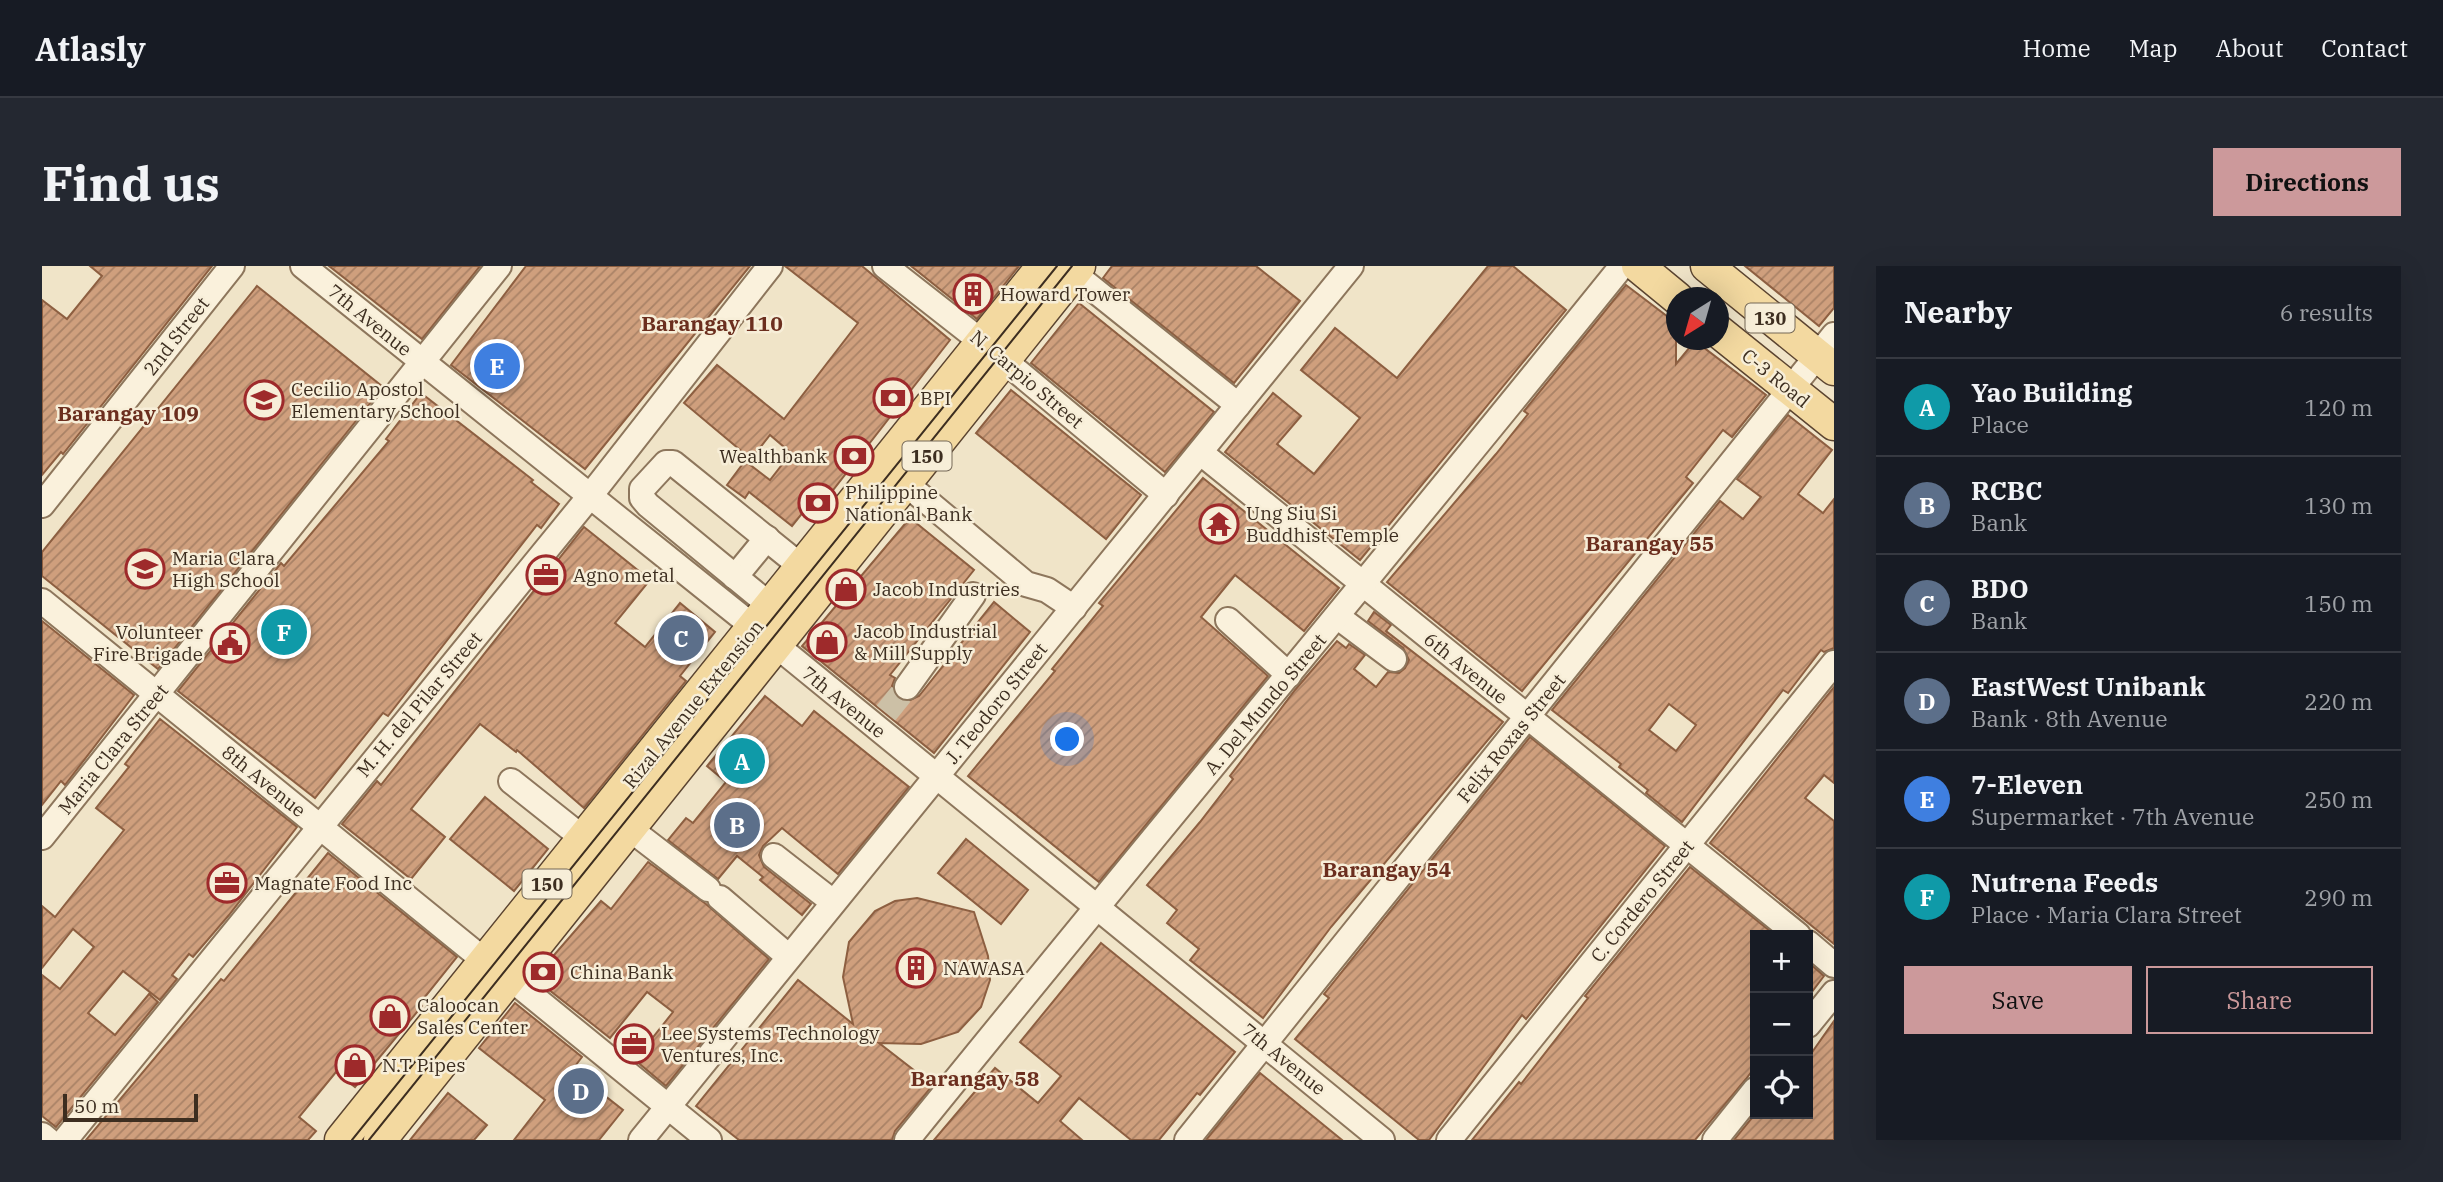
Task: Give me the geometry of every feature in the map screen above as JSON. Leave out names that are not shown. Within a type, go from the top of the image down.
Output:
[{"type":"main road","name":"Rizal Avenue Extension","points":[[380,1140],[584,839],[768,627],[905,483],[993,350],[1043,266]]},
{"type":"main road","points":[[1638,266],[1666,289]]},
{"type":"main road","name":"130","points":[[1707,266],[1828,353]]},
{"type":"main road","name":"Rizal Avenue Extension","points":[[341,1140],[630,829],[768,627],[803,568],[993,350],[1076,270]]},
{"type":"main road","name":"C-3 Road","points":[[1729,340],[1834,424]]},
{"type":"street","name":"2nd Street","points":[[42,505],[232,266]]},
{"type":"street","name":"7th Avenue","points":[[303,266],[590,496],[768,627],[881,721],[936,776],[1382,1140]]},
{"type":"street","name":"Maria Clara Street","points":[[42,837],[499,266]]},
{"type":"street","name":"M. H. del Pilar Street","points":[[65,1140],[319,825],[590,496],[770,266]]},
{"type":"street","name":"N. Carpio Street","points":[[885,266],[993,350],[1166,495]]},
{"type":"street","name":"J. Teodoro Street","points":[[641,1140],[1351,266]]},
{"type":"street","name":"A. Del Mundo Street","points":[[907,1140],[1096,906],[1338,617],[1622,266]]},
{"type":"street","points":[[1076,270],[1238,405]]},
{"type":"street","name":"Felix Roxas Street","points":[[1187,1140],[1791,390],[1828,353]]},
{"type":"street","name":"6th Avenue","points":[[1201,453],[1792,930]]},
{"type":"street","points":[[768,627],[735,577],[648,505],[642,498],[642,489],[666,463],[673,463],[803,568]]},
{"type":"street","points":[[905,483],[1026,584],[1047,590],[1074,608]]},
{"type":"street","points":[[735,577],[767,538]]},
{"type":"street","points":[[906,687],[973,595]]},
{"type":"street","name":"8th Avenue","points":[[42,601],[709,1140]]},
{"type":"street","points":[[1338,617],[1394,659]]},
{"type":"street","points":[[1228,620],[1289,675]]},
{"type":"street","name":"C. Cordero Street","points":[[1449,1140],[1834,663]]},
{"type":"street","points":[[511,781],[584,839]]},
{"type":"street","points":[[630,829],[714,893],[789,957]]},
{"type":"street","points":[[774,856],[833,902]]},
{"type":"street","points":[[1813,947],[1834,965]]},
{"type":"street","points":[[1813,1020],[1834,993]]},
{"type":"street","points":[[1715,1140],[1750,1096]]},
{"type":"street","points":[[42,1135],[48,1140]]},
{"type":"building","points":[[90,266],[212,266],[63,454],[61,452],[42,475],[42,300],[67,319],[102,276]]},
{"type":"building","points":[[329,266],[480,266],[422,339]]},
{"type":"building","points":[[526,266],[750,266],[585,469],[451,365]]},
{"type":"building","points":[[785,266],[862,266],[950,340],[816,512],[808,506],[792,526],[749,492],[745,498],[727,485],[745,461],[770,480],[791,453],[770,435],[751,459],[684,403],[717,365],[784,419],[858,323]]},
{"type":"building","name":"Howard Tower","points":[[911,266],[1019,266],[977,319]]},
{"type":"building","points":[[1112,266],[1256,266],[1300,301],[1234,383],[1103,278]]},
{"type":"building","points":[[1488,266],[1513,266],[1566,310],[1360,560],[1225,452],[1273,393],[1301,416],[1277,444],[1314,474],[1360,418],[1301,370],[1335,328],[1397,378]]},
{"type":"building","points":[[1745,266],[1834,266],[1834,308],[1819,326]]},
{"type":"building","points":[[1626,285],[1666,315],[1666,350],[1676,350],[1676,364],[1688,350],[1707,350],[1766,395],[1732,437],[1723,430],[1686,477],[1693,483],[1522,691],[1387,582],[1496,454],[1528,414],[1524,411]]},
{"type":"building","name":"Cecilio Apostol Elementary School","points":[[257,286],[383,387],[158,669],[42,576],[42,552]]},
{"type":"building","points":[[1079,303],[1214,412],[1165,472],[1031,363]]},
{"type":"building","points":[[1011,390],[1141,495],[1106,539],[976,433]]},
{"type":"building","points":[[421,393],[533,480],[531,482],[559,504],[541,528],[537,525],[388,716],[383,713],[315,798],[178,691],[281,563],[284,566],[389,441],[386,439]]},
{"type":"building","points":[[1788,415],[1832,450],[1798,494],[1823,513],[1834,499],[1834,648],[1824,652],[1821,650],[1788,693],[1783,690],[1682,822],[1646,793],[1648,790],[1619,767],[1621,764],[1552,710],[1720,501],[1743,519],[1761,497],[1737,479]],"holes":[[[1669,704],[1696,725],[1676,751],[1649,730]]]},
{"type":"building","points":[[1203,478],[1339,588],[1304,631],[1235,575],[1201,617],[1268,676],[1099,882],[968,776],[1055,671],[1052,669],[1103,606],[1099,603]]},
{"type":"building","points":[[910,518],[974,570],[890,675],[895,678],[892,686],[898,699],[906,702],[919,696],[994,602],[1030,632],[934,753],[802,646]]},
{"type":"building","points":[[584,527],[650,580],[615,623],[645,647],[680,603],[715,632],[680,676],[686,681],[584,808],[517,750],[516,752],[480,724],[411,809],[445,837],[411,879],[342,824],[377,781],[381,785]]},
{"type":"building","points":[[1374,612],[1391,625],[1386,631],[1503,722],[1331,927],[1263,1018],[1190,960],[1199,949],[1167,923],[1177,910],[1147,885],[1200,822],[1233,779],[1230,776],[1295,690],[1337,641],[1346,648],[1349,644],[1365,655],[1354,669],[1376,687],[1388,672],[1399,673],[1405,668],[1409,660],[1403,648],[1368,621]]},
{"type":"building","points":[[42,621],[134,695],[65,785],[61,781],[42,805]]},
{"type":"building","points":[[1834,687],[1834,783],[1824,775],[1805,798],[1834,821],[1834,944],[1710,843]]},
{"type":"building","points":[[765,696],[802,726],[814,711],[909,787],[838,874],[782,828],[763,846],[759,855],[764,867],[811,904],[802,915],[760,880],[763,877],[737,856],[718,879],[668,840],[686,818],[693,823],[726,782],[707,766]]},
{"type":"building","points":[[160,719],[297,827],[229,915],[193,957],[189,954],[172,975],[177,979],[160,1000],[123,971],[88,1013],[115,1035],[149,994],[158,1002],[56,1127],[42,1116],[42,975],[60,989],[94,947],[73,929],[42,968],[42,906],[55,917],[124,830],[96,808],[129,767],[125,764]]},
{"type":"building","points":[[1530,737],[1665,846],[1526,1019],[1522,1015],[1429,1140],[1419,1140],[1295,1039],[1329,998],[1324,994]]},
{"type":"building","points":[[485,797],[548,849],[514,891],[450,839]]},
{"type":"building","points":[[966,839],[1028,890],[1001,924],[938,873]]},
{"type":"building","points":[[328,853],[457,957],[420,1003],[422,1006],[355,1087],[336,1072],[299,1117],[316,1131],[308,1140],[86,1140],[221,979],[224,981]]},
{"type":"building","points":[[648,862],[706,904],[769,959],[666,1086],[635,1060],[673,1012],[647,992],[610,1038],[534,978],[601,901],[611,909]]},
{"type":"building","points":[[1690,867],[1769,930],[1750,930],[1750,1074],[1695,1140],[1472,1140],[1519,1082],[1521,1084],[1588,998],[1585,996]]},
{"type":"building","points":[[917,898],[974,912],[988,956],[990,980],[981,1007],[958,1032],[921,1044],[879,1043],[933,1085],[895,1131],[892,1140],[739,1140],[696,1106],[798,980],[853,1024],[843,977],[849,942],[875,911],[895,901]]},
{"type":"building","points":[[1101,943],[1235,1052],[1200,1095],[1197,1093],[1159,1140],[1131,1140],[1079,1098],[1060,1121],[1082,1140],[934,1140],[995,1068],[1038,1103],[1061,1076],[1020,1042]]},
{"type":"building","points":[[1813,966],[1824,976],[1813,990]]},
{"type":"building","points":[[515,1003],[582,1057],[572,1070],[623,1110],[599,1140],[514,1140],[545,1100],[479,1048]]},
{"type":"building","points":[[1834,1021],[1834,1140],[1734,1140],[1751,1119],[1813,1119],[1813,1051]]},
{"type":"building","points":[[1260,1073],[1342,1140],[1206,1140]]},
{"type":"building","points":[[448,1093],[487,1125],[474,1140],[410,1140]]},
{"type":"tunnel","points":[[886,713],[907,687]]},
{"type":"tram line","points":[[352,1140],[1057,266]]},
{"type":"tram line","points":[[369,1140],[1072,266]]},
{"type":"place","name":"Howard Tower","points":[[973,294]]},
{"type":"place","name":"7-Eleven","points":[[497,366]]},
{"type":"place","name":"BPI","points":[[893,398]]},
{"type":"place","name":"Cecilio Apostol Elementary School","points":[[264,400]]},
{"type":"place","name":"Wealthbank","points":[[854,456]]},
{"type":"place","name":"Philippine National Bank","points":[[818,503]]},
{"type":"place","name":"Ung Siu Si Buddhist Temple","points":[[1219,524]]},
{"type":"place","name":"Maria Clara High School","points":[[145,569]]},
{"type":"place","name":"Agno metal","points":[[546,575]]},
{"type":"place","name":"Jacob Industries","points":[[846,589]]},
{"type":"place","name":"Nutrena Feeds","points":[[284,632]]},
{"type":"place","name":"BDO","points":[[681,638]]},
{"type":"place","name":"Jacob Industrial & Mill Supply","points":[[827,642]]},
{"type":"place","name":"Volunteer Fire Brigade","points":[[230,643]]},
{"type":"place","name":"Yao Building","points":[[742,761]]},
{"type":"place","name":"RCBC","points":[[737,825]]},
{"type":"place","name":"Magnate Food Inc","points":[[227,883]]},
{"type":"place","name":"NAWASA","points":[[916,968]]},
{"type":"place","name":"China Bank","points":[[543,972]]},
{"type":"place","name":"Caloocan Sales Center","points":[[390,1016]]},
{"type":"place","name":"Lee Systems Technology Ventures, Inc.","points":[[634,1044]]},
{"type":"place","name":"N.T Pipes","points":[[355,1065]]},
{"type":"place","name":"EastWest Unibank","points":[[581,1091]]},
{"type":"district","name":"Barangay 110","points":[[712,323]]},
{"type":"district","name":"Barangay 109","points":[[128,413]]},
{"type":"district","name":"Barangay 55","points":[[1650,543]]},
{"type":"district","name":"Barangay 54","points":[[1387,869]]},
{"type":"district","name":"Barangay 58","points":[[975,1078]]}]
